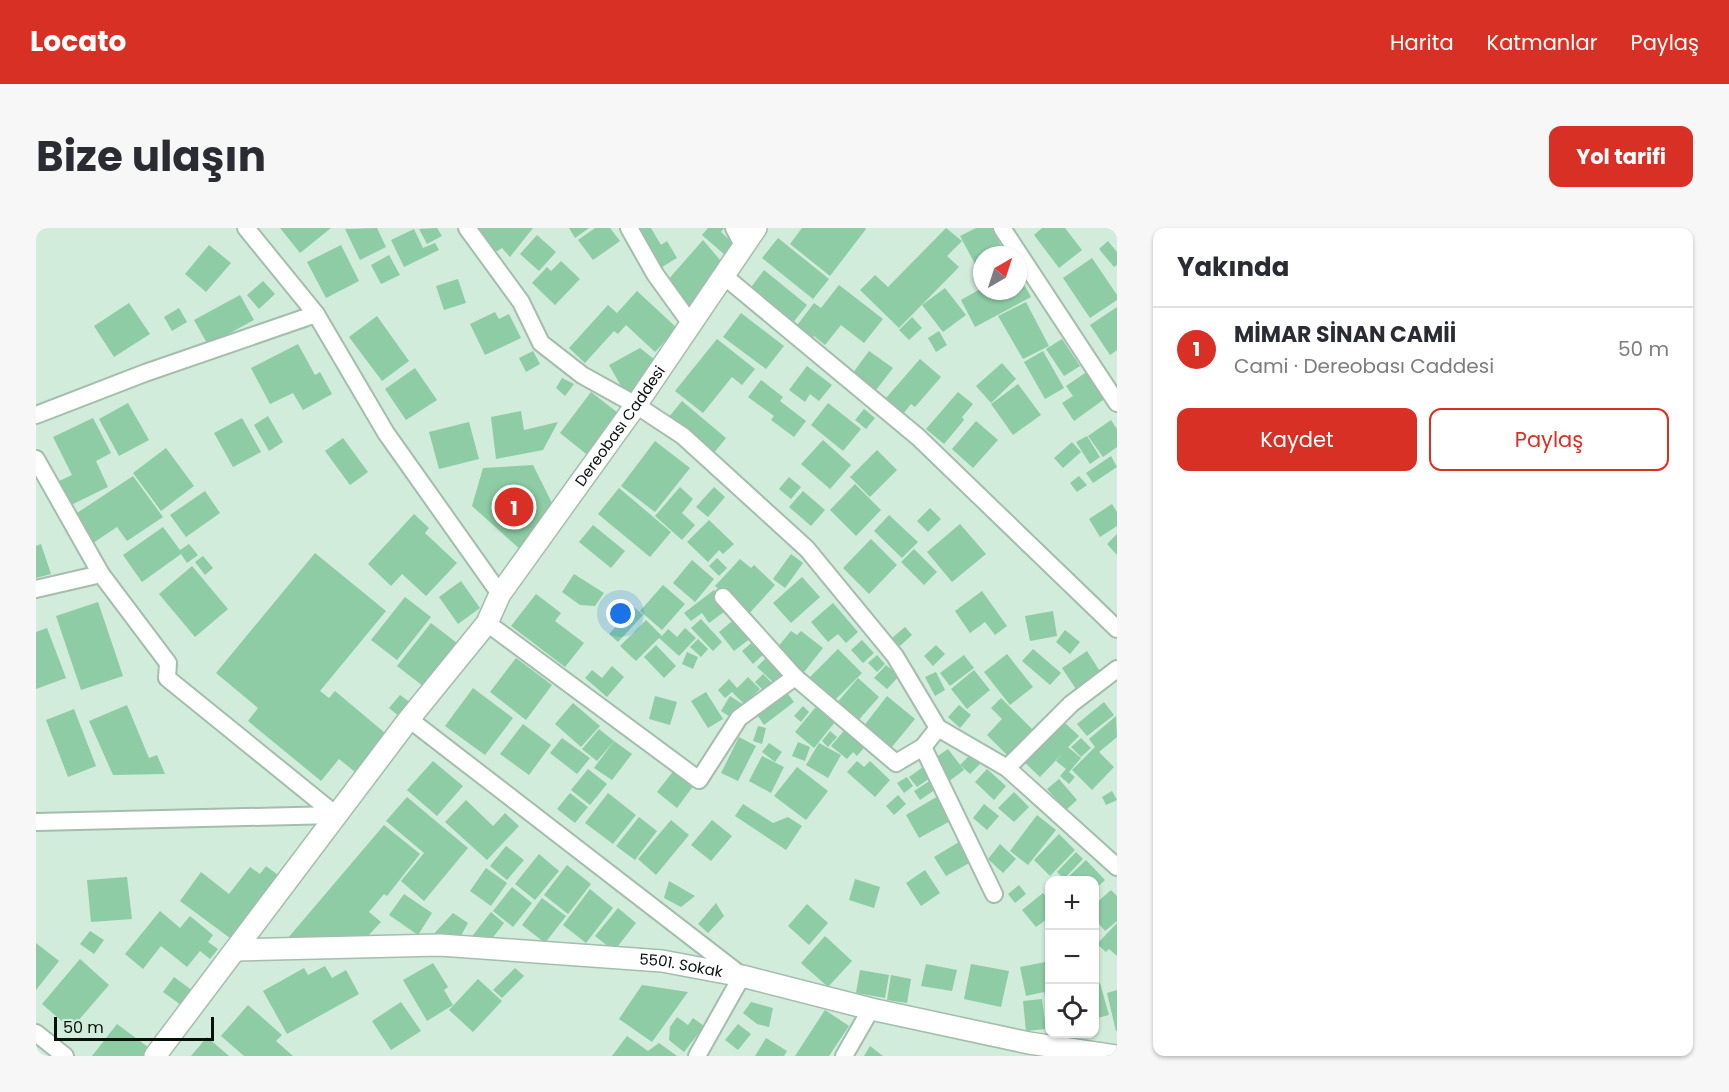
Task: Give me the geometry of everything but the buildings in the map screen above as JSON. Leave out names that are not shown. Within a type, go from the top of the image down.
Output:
[{"type":"street","points":[[246,228],[316,314],[386,433],[500,594]]},
{"type":"street","points":[[467,228],[521,302],[542,343],[582,375],[636,405],[683,436],[807,549],[895,656],[938,728],[1007,768],[1117,867]]},
{"type":"street","points":[[629,228],[655,274],[691,324]]},
{"type":"street","name":"Dereobası Caddesi","points":[[154,1056],[409,719],[487,623],[500,594],[636,405],[724,276],[739,237],[756,228]]},
{"type":"street","points":[[1002,228],[1117,403]]},
{"type":"street","points":[[724,276],[918,437],[1117,629]]},
{"type":"street","points":[[36,415],[145,373],[316,314]]},
{"type":"street","points":[[36,459],[101,574],[168,663],[167,678],[336,815]]},
{"type":"street","points":[[36,589],[101,574]]},
{"type":"street","points":[[723,597],[795,677],[896,764],[923,747],[938,728]]},
{"type":"street","points":[[487,623],[699,780],[739,718],[795,677]]},
{"type":"street","points":[[1007,768],[1071,704],[1117,669]]},
{"type":"street","points":[[409,719],[742,976],[697,1056]]},
{"type":"street","points":[[923,747],[994,894]]},
{"type":"street","points":[[36,822],[336,815]]},
{"type":"street","name":"5501. Sokak","points":[[236,950],[440,945],[662,962],[742,976],[871,1009],[1029,1043],[1116,1056]]},
{"type":"street","points":[[844,1056],[871,1009]]},
{"type":"street","points":[[36,1033],[65,1056]]},
{"type":"place","name":"MİMAR SİNAN CAMİİ","points":[[514,507]]}]
